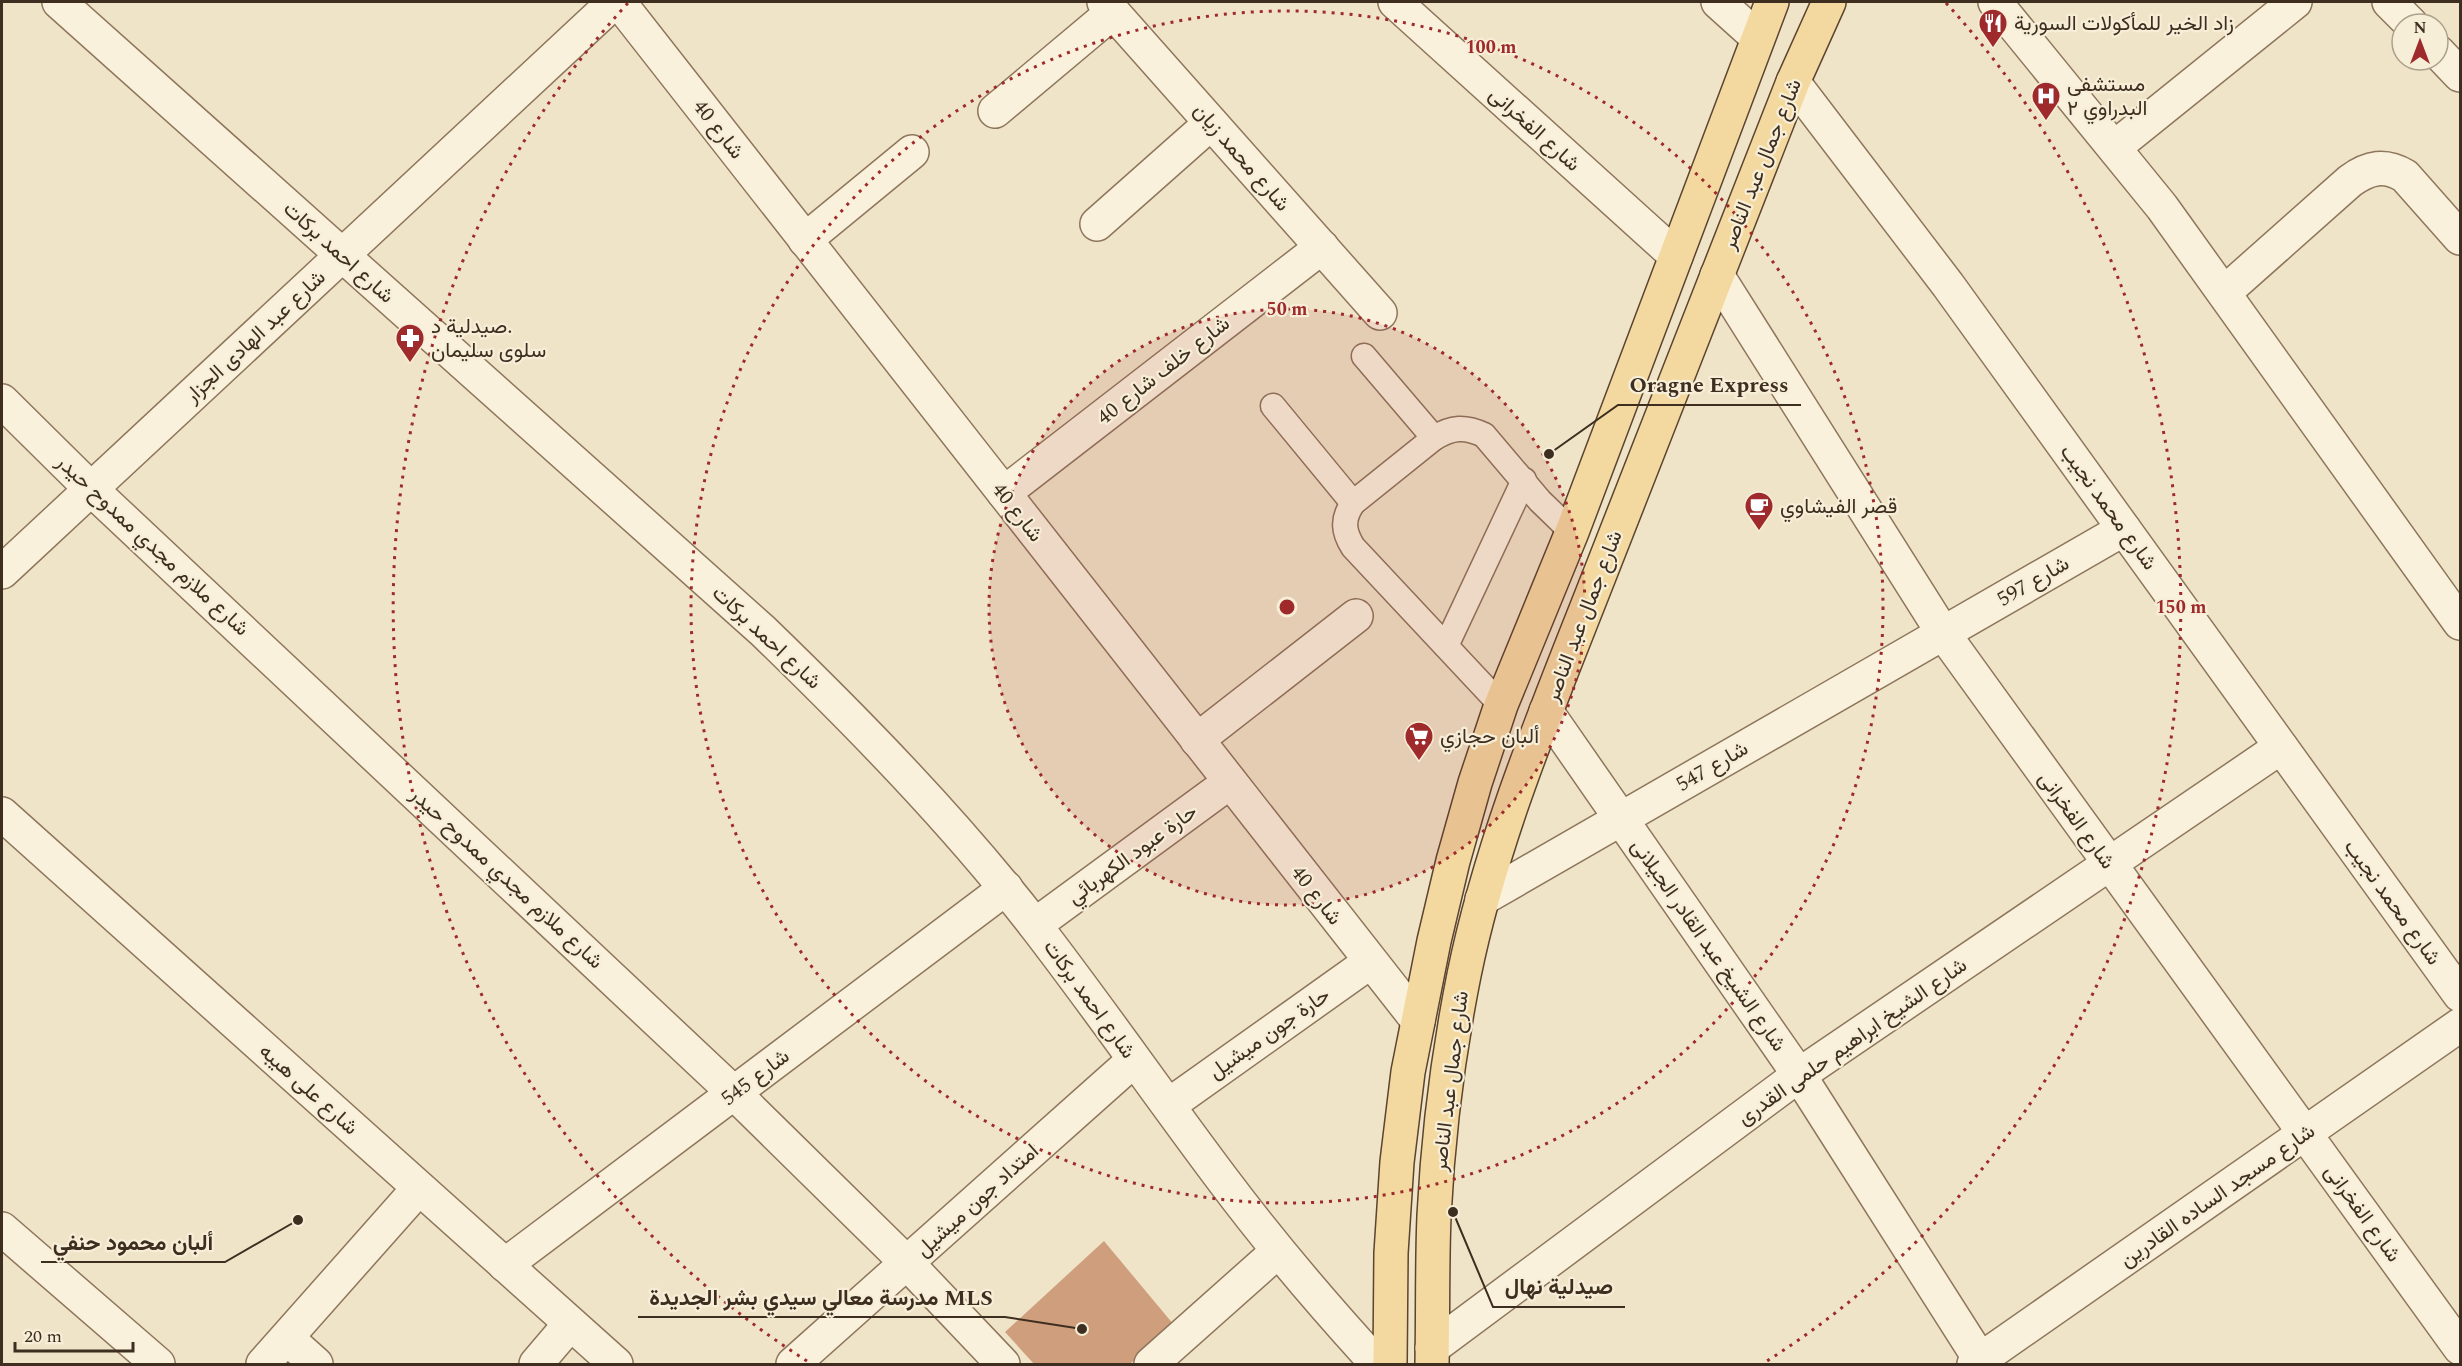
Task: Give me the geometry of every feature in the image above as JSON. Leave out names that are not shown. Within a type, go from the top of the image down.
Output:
[{"type":"main road","name":"شارع جمال عبد الناصر","points":[[1390,1365],[1391,1252],[1397,1162],[1408,1072],[1453,861],[1502,705],[1572,532],[1772,2]]},
{"type":"main road","name":"شارع جمال عبد الناصر","points":[[1432,1356],[1434,1220],[1439,1138],[1449,1055],[1464,974],[1503,826],[1793,82],[1829,2]]},
{"type":"street","name":"شارع احمد بركات","points":[[59,2],[763,631],[843,709],[920,789],[1006,888],[1222,1179],[1278,1251],[1377,1365]]},
{"type":"street","name":"شارع عبد الهادى الجزار","points":[[2,572],[614,2]]},
{"type":"street","name":"شارع 40","points":[[620,2],[1418,1021]]},
{"type":"street","name":"شارع الفخرانى","points":[[1395,2],[1676,256]]},
{"type":"street","points":[[1718,2],[1758,38]]},
{"type":"street","points":[[1995,2],[2115,147],[2225,292],[2456,608]]},
{"type":"street","points":[[2115,147],[2295,2]]},
{"type":"street","points":[[994,111],[1108,7]]},
{"type":"street","name":"شارع محمد زيان","points":[[1108,7],[1380,313]]},
{"type":"street","name":"شارع محمد نجيب","points":[[1793,82],[1936,268],[2460,995]]},
{"type":"street","points":[[1097,224],[1211,123]]},
{"type":"street","points":[[806,240],[912,152]]},
{"type":"street","points":[[2225,292],[2350,181],[2371,170],[2383,168],[2395,170],[2405,176],[2460,238]]},
{"type":"street","name":"شارع خلف شارع 40","points":[[1004,493],[1322,248]]},
{"type":"street","name":"شارع الفخرانى","points":[[1717,275],[1943,633],[2460,1348]]},
{"type":"street","name":"شارع ملازم مجدي ممدوح حيدر","points":[[2,401],[91,489],[734,1093],[907,1263],[1003,1365]]},
{"type":"street","name":"شارع 597","points":[[1943,633],[2124,529]]},
{"type":"street","points":[[1197,740],[1356,616]]},
{"type":"street","name":"شارع 547","points":[[1482,899],[1943,633]]},
{"type":"street","name":"شارع الشيخ عبد القادر الجيلانى","points":[[1546,711],[1799,1075],[1979,1363]]},
{"type":"street","name":"شارع الشيخ ابراهيم حلمى القدرى","points":[[1432,1356],[1799,1075],[2282,747]]},
{"type":"street","name":"حارة عبود الكهربائي","points":[[1035,926],[1230,782]]},
{"type":"street","name":"شارع على هيبه","points":[[2,814],[616,1365]]},
{"type":"street","name":"شارع 545","points":[[505,1265],[1006,888]]},
{"type":"street","name":"حارة جون ميشيل","points":[[1169,1105],[1370,962]]},
{"type":"street","name":"شارع مسجد الساده القادرين","points":[[1979,1363],[2460,1024]]},
{"type":"street","name":"امتداد جون ميشيل","points":[[793,1365],[1134,1060]]},
{"type":"street","points":[[263,1365],[419,1188]]},
{"type":"street","points":[[2,1229],[158,1365]]},
{"type":"street","points":[[1151,1365],[1278,1251]]},
{"type":"street","points":[[536,1365],[570,1324]]},
{"type":"street","points":[[287,1338],[316,1365]]},
{"type":"lane","points":[[1364,356],[1434,438]]},
{"type":"lane","points":[[1273,406],[1353,503]]},
{"type":"lane","points":[[1502,705],[1348,539],[1345,520],[1353,503],[1434,438],[1445,431],[1458,428],[1472,429],[1484,435],[1494,444],[1540,501],[1572,532]]},
{"type":"lane","points":[[1446,646],[1524,480]]},
{"type":"building","points":[[1104,1241],[1174,1325],[1130,1364],[1034,1364],[1005,1332]]},
{"type":"place","name":"زاد الخير للمأكولات السورية","points":[[1993,48]]},
{"type":"place","name":"مستشفى البدراوي ٢","points":[[2046,122]]},
{"type":"place","name":"صيدلية د. سلوى سليمان","points":[[410,364]]},
{"type":"place","name":"Oragne Express","points":[[1549,454]]},
{"type":"place","name":"قصر الفيشاوي","points":[[1759,532]]},
{"type":"place","name":"ألبان حجازي","points":[[1419,762]]},
{"type":"place","name":"صيدلية نهال","points":[[1453,1212]]},
{"type":"place","name":"ألبان محمود حنفي","points":[[298,1220]]},
{"type":"place","name":"مدرسة معالي سيدي بشر الجديدة MLS","points":[[1082,1329]]}]
